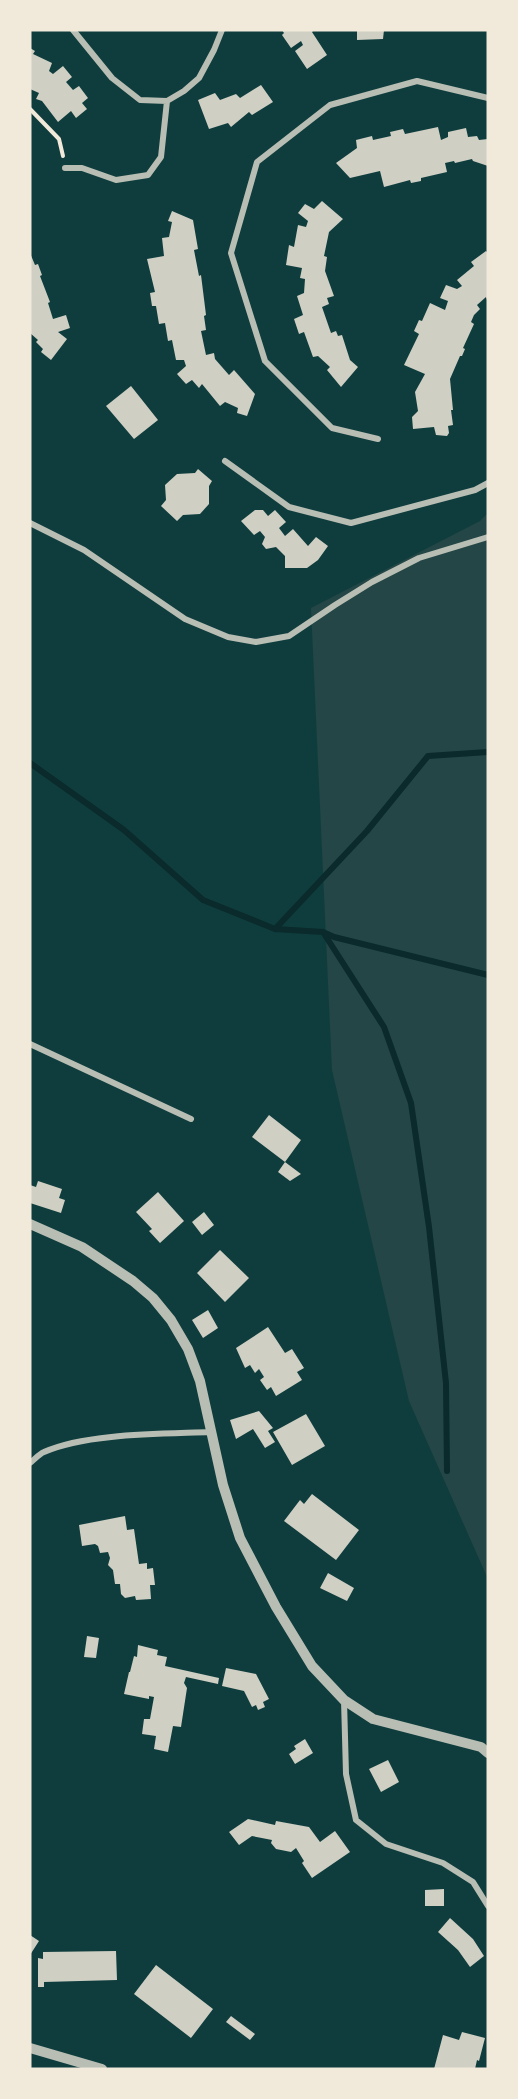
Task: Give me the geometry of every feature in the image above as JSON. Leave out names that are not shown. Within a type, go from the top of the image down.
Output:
[{"type":"street","points":[[73,30],[112,78],[140,100],[166,101],[184,91],[199,78],[222,30]]},
{"type":"street","points":[[378,439],[332,428],[265,361],[231,253],[257,162],[330,105],[417,81],[488,98]]},
{"type":"street","points":[[65,168],[82,168],[116,180],[148,175],[161,157],[166,101]]},
{"type":"street","points":[[225,461],[289,507],[351,523],[474,490],[488,483]]},
{"type":"street","points":[[30,523],[84,550],[185,619],[228,637],[256,642],[289,636],[335,604],[419,558],[488,537]]},
{"type":"street","points":[[30,1044],[191,1119]]},
{"type":"street","points":[[30,1224],[82,1247],[133,1281],[153,1298],[171,1320],[188,1349],[200,1381],[223,1485],[240,1538],[276,1608],[312,1666],[344,1700],[373,1719],[481,1747],[488,1753]]},
{"type":"street","points":[[30,1463],[42,1452],[68,1443],[116,1437],[211,1432]]},
{"type":"street","points":[[344,1700],[346,1774],[356,1820],[386,1844],[443,1863],[473,1882],[488,1906]]},
{"type":"street","points":[[30,2048],[102,2069]]},
{"type":"path","points":[[30,110],[59,139],[65,168]]},
{"type":"shaded area","points":[[488,513],[488,1579],[409,1401],[332,1070],[311,608],[480,521]]},
{"type":"building","points":[[282,30],[314,30],[312,32],[327,55],[307,69],[295,51],[303,45],[301,41],[291,48],[282,35],[284,33]]},
{"type":"building","points":[[357,30],[384,30],[383,39],[357,40]]},
{"type":"building","points":[[30,48],[35,51],[33,54],[52,63],[49,71],[53,74],[63,66],[72,77],[66,82],[73,90],[79,86],[88,98],[82,103],[87,109],[76,118],[71,111],[58,122],[42,101],[36,99],[39,93],[30,89]]},
{"type":"building","points":[[261,85],[273,102],[252,115],[249,112],[231,127],[228,123],[209,129],[198,100],[215,93],[220,100],[236,94],[240,98]]},
{"type":"building","points":[[438,127],[441,140],[448,137],[448,132],[466,128],[468,137],[477,136],[479,140],[488,139],[488,166],[472,159],[455,163],[454,161],[445,163],[447,172],[421,178],[421,181],[411,183],[410,180],[384,187],[380,171],[350,178],[336,163],[357,148],[356,140],[372,136],[373,140],[391,136],[390,132],[403,129],[405,134]]},
{"type":"building","points":[[322,201],[343,219],[329,232],[324,256],[327,257],[325,271],[334,296],[327,298],[329,304],[322,307],[331,333],[336,331],[338,336],[342,335],[350,360],[358,367],[341,387],[327,370],[330,367],[318,356],[313,357],[304,332],[299,334],[294,319],[303,315],[297,296],[304,293],[305,279],[300,278],[302,268],[286,265],[289,245],[294,247],[298,225],[306,227],[308,221],[298,213],[305,204],[314,209]]},
{"type":"building","points":[[172,211],[193,220],[198,249],[194,250],[199,276],[201,275],[206,315],[204,316],[206,330],[201,331],[206,355],[214,353],[215,359],[229,375],[234,370],[255,394],[247,416],[237,413],[238,408],[225,402],[220,406],[202,384],[199,388],[192,380],[186,384],[177,374],[186,366],[184,360],[176,360],[172,340],[168,341],[165,323],[159,324],[156,306],[152,306],[150,293],[155,292],[147,259],[164,256],[162,238],[169,237],[172,222],[168,221]]},
{"type":"building","points":[[486,251],[488,253],[488,303],[486,297],[477,305],[480,309],[471,322],[474,324],[463,348],[465,349],[450,379],[453,425],[448,426],[447,436],[436,435],[434,427],[413,429],[412,417],[418,411],[415,392],[425,374],[404,365],[419,334],[414,331],[419,320],[422,321],[430,303],[445,310],[448,301],[440,298],[446,285],[457,289],[462,286],[457,280],[474,266],[471,262]]},
{"type":"building","points":[[30,253],[42,275],[40,276],[50,302],[48,303],[53,319],[66,315],[70,328],[58,332],[67,339],[51,360],[41,352],[43,349],[36,342],[38,340],[30,333]]},
{"type":"building","points":[[131,386],[158,420],[134,439],[106,406]]},
{"type":"building","points":[[198,469],[212,481],[209,486],[209,504],[200,514],[183,515],[177,521],[161,506],[166,500],[165,485],[177,474],[195,473]]},
{"type":"building","points":[[255,510],[263,510],[268,516],[275,510],[286,522],[279,528],[285,536],[293,529],[308,546],[316,537],[328,546],[318,560],[307,568],[285,568],[285,556],[276,547],[266,549],[262,544],[265,537],[260,531],[254,535],[241,521]]},
{"type":"building","points":[[269,1115],[301,1140],[285,1162],[252,1137]]},
{"type":"building","points":[[285,1162],[301,1174],[290,1181],[278,1172]]},
{"type":"building","points":[[38,1181],[62,1189],[59,1198],[65,1200],[61,1213],[30,1203],[30,1185],[36,1187]]},
{"type":"building","points":[[158,1192],[184,1221],[160,1243],[149,1231],[152,1229],[136,1212]]},
{"type":"building","points":[[204,1212],[214,1225],[202,1235],[192,1222]]},
{"type":"building","points":[[220,1250],[249,1278],[225,1302],[197,1273]]},
{"type":"building","points":[[208,1310],[218,1328],[203,1338],[192,1320]]},
{"type":"building","points":[[268,1327],[285,1353],[292,1349],[304,1368],[297,1372],[302,1380],[276,1396],[271,1387],[267,1390],[260,1380],[264,1377],[259,1369],[255,1373],[250,1365],[245,1368],[236,1348]]},
{"type":"building","points":[[259,1411],[273,1428],[268,1431],[275,1442],[265,1448],[253,1429],[236,1439],[230,1420]]},
{"type":"building","points":[[306,1414],[325,1446],[292,1465],[273,1432]]},
{"type":"building","points":[[312,1494],[359,1530],[336,1560],[284,1521],[300,1500],[304,1504]]},
{"type":"building","points":[[125,1516],[127,1530],[134,1529],[139,1564],[147,1563],[147,1569],[153,1568],[155,1585],[150,1585],[151,1599],[136,1600],[135,1596],[125,1598],[121,1594],[120,1584],[115,1584],[113,1570],[108,1565],[110,1558],[108,1552],[100,1553],[95,1544],[82,1546],[79,1525]]},
{"type":"building","points":[[328,1573],[354,1588],[347,1601],[320,1588]]},
{"type":"building","points":[[87,1636],[99,1638],[96,1658],[84,1657]]},
{"type":"building","points":[[138,1645],[158,1650],[157,1655],[167,1657],[165,1666],[219,1678],[218,1684],[186,1677],[184,1683],[187,1688],[181,1727],[173,1726],[168,1752],[154,1749],[156,1736],[142,1734],[144,1719],[150,1719],[154,1697],[149,1696],[149,1699],[124,1694],[134,1656],[137,1657]]},
{"type":"building","points":[[226,1668],[256,1674],[269,1699],[263,1702],[265,1707],[258,1710],[256,1705],[252,1707],[244,1691],[222,1686]]},
{"type":"building","points":[[305,1739],[313,1753],[295,1764],[289,1754],[296,1749],[294,1746]]},
{"type":"building","points":[[388,1760],[399,1782],[381,1792],[369,1769]]},
{"type":"building","points":[[248,1819],[275,1825],[276,1821],[309,1827],[320,1842],[335,1831],[350,1852],[312,1878],[296,1848],[291,1852],[276,1849],[271,1843],[272,1840],[252,1836],[239,1845],[229,1832]]},
{"type":"building","points":[[444,1889],[444,1906],[425,1906],[425,1890]]},
{"type":"building","points":[[450,1918],[473,1939],[484,1956],[470,1967],[458,1950],[438,1932]]},
{"type":"building","points":[[30,1935],[39,1941],[30,1955]]},
{"type":"building","points":[[116,1951],[117,1980],[44,1982],[44,1987],[38,1987],[38,1958],[43,1959],[43,1952]]},
{"type":"building","points":[[156,1965],[213,2009],[191,2038],[134,1994]]},
{"type":"building","points":[[231,2016],[255,2034],[250,2040],[226,2022]]},
{"type":"building","points":[[462,2032],[485,2038],[475,2069],[434,2069],[443,2035],[459,2040]]},
{"type":"waterway","points":[[275,929],[367,831],[428,756],[488,752]]},
{"type":"waterway","points":[[30,763],[124,830],[203,900],[275,929],[323,932],[334,937],[488,975]]},
{"type":"waterway","points":[[323,932],[384,1027],[411,1103],[429,1227],[446,1383],[447,1471]]}]
